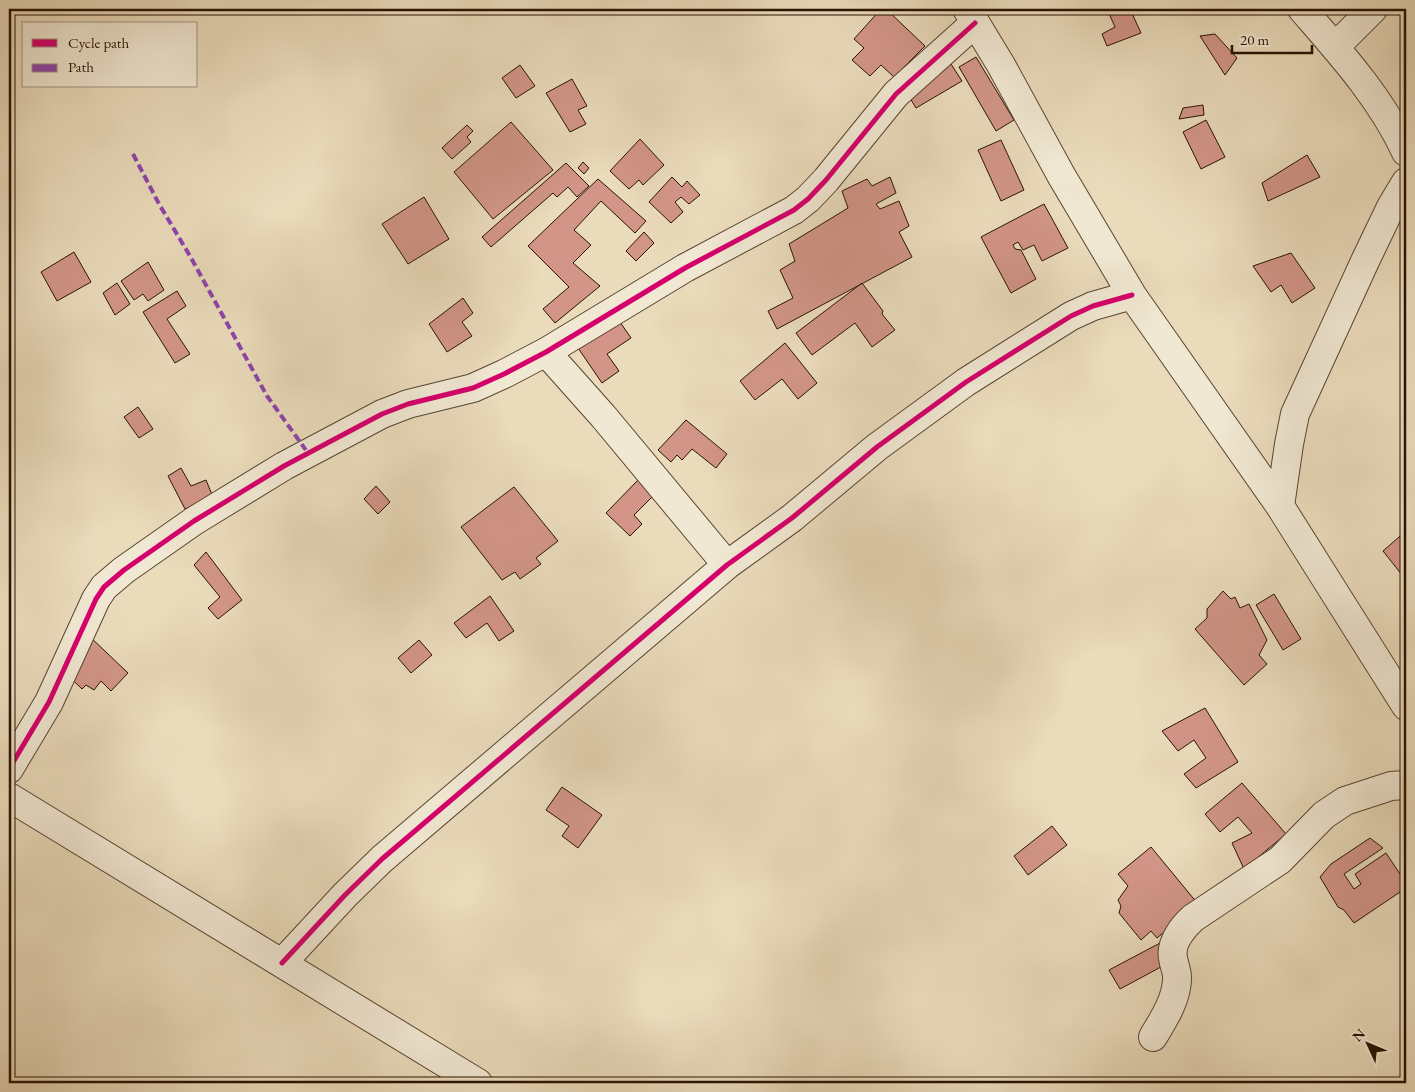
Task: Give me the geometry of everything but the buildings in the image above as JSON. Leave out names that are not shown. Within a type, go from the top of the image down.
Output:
[{"type":"street","points":[[1302,9],[1358,74],[1381,106],[1406,152]]},
{"type":"street","points":[[1335,47],[1373,9]]},
{"type":"street","points":[[9,769],[49,702],[96,600],[104,587],[124,570],[210,511],[284,466],[364,422],[408,404],[473,388],[504,374],[546,352],[685,268],[794,210],[826,180],[896,94],[971,16],[1001,65],[1061,175],[1132,295],[1280,506],[1406,706]]},
{"type":"street","points":[[1280,506],[1295,414],[1366,259],[1391,207],[1406,182]]},
{"type":"street","points":[[282,963],[345,895],[382,859],[727,565],[792,518],[877,447],[966,382],[1071,316],[1093,306],[1132,295]]},
{"type":"street","points":[[546,352],[603,416],[727,565]]},
{"type":"street","points":[[1153,1037],[1170,1007],[1178,982],[1177,971],[1172,957],[1173,948],[1183,928],[1193,918],[1280,860],[1324,815],[1345,801],[1391,786],[1406,785]]},
{"type":"street","points":[[9,796],[478,1083]]},
{"type":"marked path","points":[[133,154],[267,396],[308,453]]},
{"type":"cycle path","points":[[9,769],[49,702],[96,599],[104,587],[124,570],[194,521],[284,466],[382,414],[408,404],[473,388],[504,374],[546,352],[685,268],[794,210],[808,199],[826,180],[896,94],[975,23]]},
{"type":"cycle path","points":[[282,963],[345,895],[382,859],[727,565],[792,518],[877,447],[966,382],[1071,316],[1093,306],[1132,295]]}]
